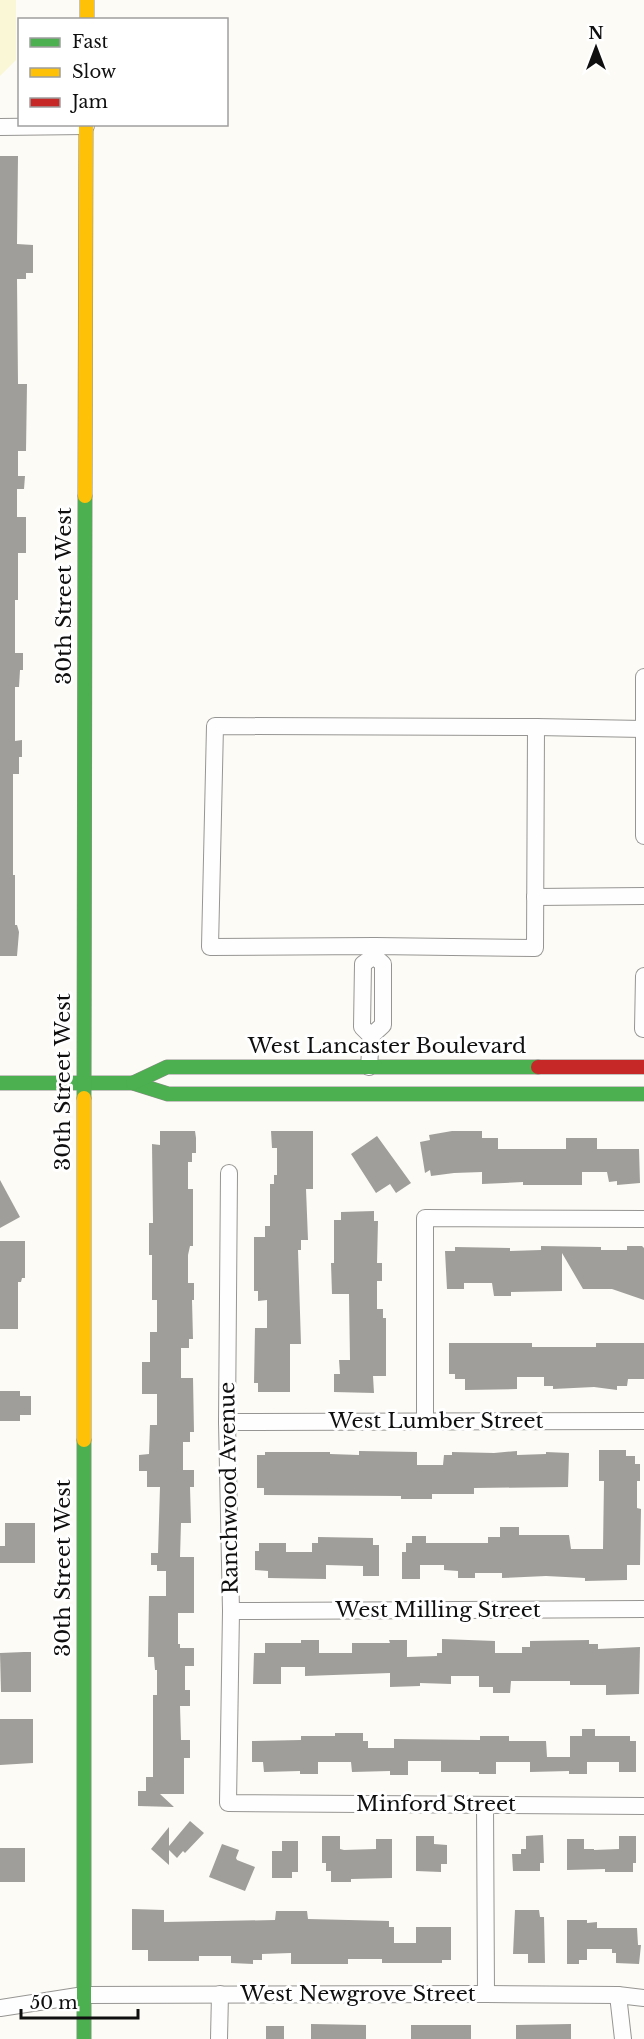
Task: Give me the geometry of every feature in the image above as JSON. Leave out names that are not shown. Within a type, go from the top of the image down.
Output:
[{"type":"main road","points":[[87,0],[87,18]]},
{"type":"main road","name":"30th Street West","points":[[84,2039],[87,126]]},
{"type":"main road","name":"West Lancaster Boulevard","points":[[133,1083],[168,1067],[644,1067]]},
{"type":"main road","name":"West Lancaster Boulevard","points":[[0,1083],[133,1083],[168,1094],[644,1094]]},
{"type":"street","points":[[0,127],[44,126]]},
{"type":"street","points":[[644,677],[644,836]]},
{"type":"street","points":[[536,727],[535,948],[374,951],[210,947],[214,726],[536,727],[643,729]]},
{"type":"street","points":[[535,897],[644,896]]},
{"type":"street","points":[[369,1067],[371,1036],[383,1024],[383,964],[374,951]]},
{"type":"street","points":[[644,976],[644,1029]]},
{"type":"street","name":"Ranchwood Avenue","points":[[228,1803],[231,1611],[227,1422],[229,1173]]},
{"type":"street","points":[[425,1420],[425,1218],[644,1219]]},
{"type":"street","name":"West Lumber Street","points":[[227,1422],[644,1421]]},
{"type":"street","name":"West Milling Street","points":[[231,1611],[644,1609]]},
{"type":"street","name":"Minford Street","points":[[228,1803],[644,1806]]},
{"type":"street","points":[[485,1804],[486,1994]]},
{"type":"street","points":[[219,2039],[220,1994]]},
{"type":"street","name":"West Newgrove Street","points":[[0,2008],[84,1995],[486,1994],[618,1995],[644,1998]]},
{"type":"street","points":[[618,1995],[623,2039]]},
{"type":"sand","points":[[0,0],[16,0],[16,60],[0,76]]},
{"type":"building","points":[[0,156],[18,156],[17,244],[33,245],[33,273],[26,273],[26,279],[17,279],[18,384],[27,384],[26,451],[18,451],[18,476],[25,476],[24,489],[17,489],[17,517],[26,517],[26,553],[18,553],[18,600],[15,600],[15,653],[23,653],[23,670],[20,670],[19,687],[15,687],[15,741],[22,740],[22,757],[19,757],[19,774],[13,774],[13,875],[15,875],[15,925],[19,932],[17,956],[0,956]]},
{"type":"building","points":[[160,1131],[195,1131],[196,1138],[196,1153],[192,1153],[192,1162],[188,1162],[188,1189],[193,1189],[193,1246],[190,1246],[188,1255],[188,1283],[194,1283],[193,1339],[189,1339],[189,1348],[181,1348],[181,1378],[193,1378],[194,1432],[190,1432],[190,1442],[183,1442],[183,1470],[194,1470],[194,1487],[190,1487],[191,1523],[181,1523],[180,1557],[194,1557],[194,1613],[178,1613],[178,1644],[180,1648],[194,1648],[194,1666],[185,1666],[185,1690],[190,1690],[190,1706],[180,1706],[181,1740],[190,1740],[190,1758],[184,1758],[184,1794],[160,1794],[174,1807],[138,1806],[138,1791],[146,1791],[146,1777],[153,1777],[153,1695],[157,1695],[157,1670],[155,1670],[154,1657],[148,1657],[149,1596],[166,1596],[166,1571],[157,1571],[157,1565],[151,1565],[151,1553],[158,1553],[160,1487],[147,1487],[147,1471],[139,1471],[139,1455],[149,1454],[150,1425],[157,1425],[157,1394],[142,1394],[142,1362],[150,1362],[150,1332],[157,1332],[157,1300],[152,1300],[149,1223],[153,1223],[152,1144],[160,1145]]},
{"type":"building","points":[[271,1131],[313,1131],[313,1189],[306,1189],[308,1240],[301,1240],[301,1250],[298,1250],[301,1344],[290,1344],[290,1392],[258,1392],[258,1383],[254,1383],[255,1328],[267,1328],[267,1300],[258,1301],[258,1291],[254,1291],[254,1237],[265,1237],[265,1226],[270,1226],[270,1184],[274,1184],[274,1175],[277,1175],[277,1148],[272,1148]]},
{"type":"building","points":[[452,1131],[482,1131],[482,1138],[498,1138],[498,1149],[566,1149],[566,1138],[597,1138],[597,1149],[639,1149],[640,1183],[617,1185],[617,1181],[609,1182],[607,1172],[582,1172],[582,1185],[523,1185],[523,1182],[482,1184],[482,1172],[431,1176],[430,1170],[425,1173],[420,1142],[430,1140],[429,1135]]},
{"type":"building","points":[[377,1136],[411,1183],[396,1193],[390,1184],[376,1193],[351,1154]]},
{"type":"building","points":[[0,1180],[20,1217],[0,1228]]},
{"type":"building","points":[[374,1211],[374,1221],[378,1221],[377,1263],[382,1263],[382,1281],[377,1281],[377,1309],[383,1309],[383,1318],[386,1318],[386,1376],[373,1376],[374,1393],[334,1392],[334,1374],[340,1374],[339,1360],[350,1360],[349,1294],[332,1294],[331,1263],[334,1263],[334,1220],[341,1220],[341,1212]]},
{"type":"building","points":[[0,1241],[25,1241],[25,1278],[18,1282],[18,1329],[0,1329]]},
{"type":"building","points":[[541,1246],[627,1250],[627,1246],[642,1246],[644,1248],[644,1300],[612,1289],[583,1289],[562,1253],[562,1291],[511,1292],[511,1296],[494,1296],[492,1283],[464,1283],[464,1289],[447,1289],[445,1251],[455,1251],[455,1247],[510,1248],[510,1251],[541,1250]]},
{"type":"building","points":[[449,1343],[532,1343],[532,1347],[596,1347],[596,1343],[644,1343],[644,1379],[628,1379],[627,1386],[617,1386],[617,1390],[594,1387],[553,1389],[553,1386],[544,1386],[544,1377],[517,1377],[517,1389],[465,1390],[465,1379],[455,1379],[455,1374],[449,1374]]},
{"type":"building","points":[[0,1391],[20,1391],[20,1396],[31,1396],[31,1415],[20,1415],[20,1421],[0,1421]]},
{"type":"building","points":[[599,1450],[626,1450],[626,1456],[635,1456],[635,1464],[640,1464],[640,1481],[637,1481],[637,1508],[641,1509],[640,1565],[627,1565],[627,1580],[585,1581],[585,1578],[546,1576],[502,1578],[502,1573],[475,1573],[475,1578],[458,1578],[458,1571],[444,1570],[444,1565],[420,1565],[420,1579],[402,1579],[402,1552],[406,1552],[406,1543],[412,1543],[412,1536],[426,1536],[426,1543],[488,1543],[488,1537],[500,1537],[500,1527],[519,1527],[519,1535],[569,1535],[571,1549],[603,1549],[604,1481],[599,1481]]},
{"type":"building","points":[[359,1451],[417,1452],[417,1465],[443,1465],[444,1455],[452,1455],[452,1452],[517,1451],[517,1455],[546,1454],[546,1452],[569,1453],[568,1487],[474,1488],[474,1494],[432,1494],[432,1499],[401,1499],[401,1496],[264,1495],[264,1488],[257,1488],[257,1455],[265,1455],[265,1452],[330,1452],[330,1454],[359,1455]]},
{"type":"building","points":[[5,1523],[35,1523],[35,1563],[0,1563],[0,1546],[5,1546]]},
{"type":"building","points":[[318,1537],[373,1538],[373,1545],[379,1545],[379,1576],[363,1576],[363,1566],[326,1565],[326,1579],[268,1578],[268,1571],[255,1570],[255,1551],[259,1551],[259,1543],[286,1543],[286,1552],[312,1552],[312,1543],[318,1543]]},
{"type":"building","points":[[442,1639],[495,1641],[495,1653],[522,1653],[522,1647],[530,1647],[530,1641],[589,1640],[589,1644],[598,1644],[598,1649],[640,1647],[639,1694],[606,1695],[606,1685],[570,1685],[570,1681],[511,1681],[510,1693],[493,1693],[493,1687],[479,1687],[479,1676],[451,1676],[451,1684],[420,1683],[420,1686],[390,1687],[390,1673],[305,1676],[305,1667],[281,1667],[281,1684],[253,1684],[254,1653],[265,1653],[265,1643],[301,1643],[301,1640],[319,1640],[319,1653],[352,1653],[352,1643],[390,1643],[389,1640],[407,1640],[407,1657],[437,1656],[437,1653],[442,1653]]},
{"type":"building","points":[[31,1652],[31,1692],[1,1692],[0,1653]]},
{"type":"building","points":[[0,1719],[33,1719],[33,1763],[0,1765]]},
{"type":"building","points":[[582,1729],[595,1729],[595,1736],[630,1736],[630,1741],[636,1741],[636,1772],[619,1772],[619,1762],[587,1762],[587,1774],[569,1774],[569,1771],[530,1772],[530,1762],[496,1762],[496,1774],[479,1774],[479,1772],[441,1772],[441,1761],[408,1761],[408,1775],[390,1775],[390,1771],[352,1772],[351,1762],[318,1762],[318,1774],[300,1774],[300,1771],[264,1772],[263,1762],[252,1762],[252,1741],[301,1740],[301,1736],[335,1736],[335,1733],[363,1733],[363,1741],[368,1741],[368,1748],[394,1748],[394,1739],[480,1740],[480,1736],[509,1736],[509,1741],[546,1741],[547,1757],[570,1757],[570,1736],[582,1736]]},
{"type":"building","points":[[190,1821],[204,1833],[177,1858],[169,1850],[169,1865],[151,1849],[169,1827],[169,1846]]},
{"type":"building","points":[[543,1835],[544,1863],[540,1863],[540,1871],[513,1871],[512,1854],[521,1854],[521,1849],[526,1849],[526,1836]]},
{"type":"building","points":[[322,1836],[340,1836],[340,1849],[344,1850],[376,1849],[376,1839],[392,1839],[392,1878],[331,1882],[331,1871],[326,1871],[326,1863],[322,1863]]},
{"type":"building","points":[[416,1836],[434,1836],[434,1844],[447,1845],[447,1864],[441,1864],[441,1872],[416,1871]]},
{"type":"building","points":[[619,1836],[636,1836],[636,1863],[633,1863],[633,1872],[605,1872],[605,1869],[567,1870],[567,1839],[584,1839],[584,1849],[619,1849]]},
{"type":"building","points":[[282,1841],[298,1841],[298,1872],[292,1872],[292,1878],[272,1878],[272,1851],[282,1851]]},
{"type":"building","points":[[222,1844],[239,1850],[237,1860],[255,1867],[245,1891],[209,1877]]},
{"type":"building","points":[[0,1848],[25,1848],[25,1882],[0,1882]]},
{"type":"building","points":[[132,1909],[164,1910],[164,1922],[275,1920],[276,1911],[307,1911],[308,1919],[389,1921],[389,1927],[394,1927],[394,1943],[416,1943],[416,1927],[451,1927],[451,1960],[442,1960],[442,1963],[382,1963],[382,1959],[348,1959],[348,1964],[291,1964],[291,1953],[262,1954],[262,1960],[253,1960],[253,1964],[231,1963],[231,1956],[199,1956],[199,1961],[148,1961],[148,1950],[132,1950]]},
{"type":"building","points":[[515,1910],[539,1910],[540,1917],[544,1917],[545,1963],[528,1963],[528,1954],[513,1954]]},
{"type":"building","points":[[567,1920],[597,1922],[597,1928],[637,1928],[638,1945],[641,1945],[639,1964],[616,1963],[616,1953],[612,1953],[612,1949],[587,1949],[587,1960],[579,1960],[579,1964],[567,1964]]},
{"type":"building","points":[[311,2024],[366,2025],[366,2039],[311,2039]]},
{"type":"building","points":[[571,2024],[571,2039],[516,2039],[516,2025]]},
{"type":"building","points":[[411,2025],[471,2025],[471,2039],[411,2039]]},
{"type":"building","points":[[266,2026],[284,2026],[284,2039],[266,2039]]},
{"type":"traffic: fast","points":[[84,1098],[85,496]]},
{"type":"traffic: fast","points":[[133,1083],[167,1067],[538,1067]]},
{"type":"traffic: fast","points":[[0,1083],[133,1083],[168,1094],[644,1094]]},
{"type":"traffic: fast","points":[[84,1440],[84,2039]]},
{"type":"traffic: slow","points":[[87,0],[87,18]]},
{"type":"traffic: slow","points":[[85,496],[86,126]]},
{"type":"traffic: slow","points":[[84,1098],[84,1440]]},
{"type":"traffic: jam","points":[[538,1067],[644,1067]]}]
